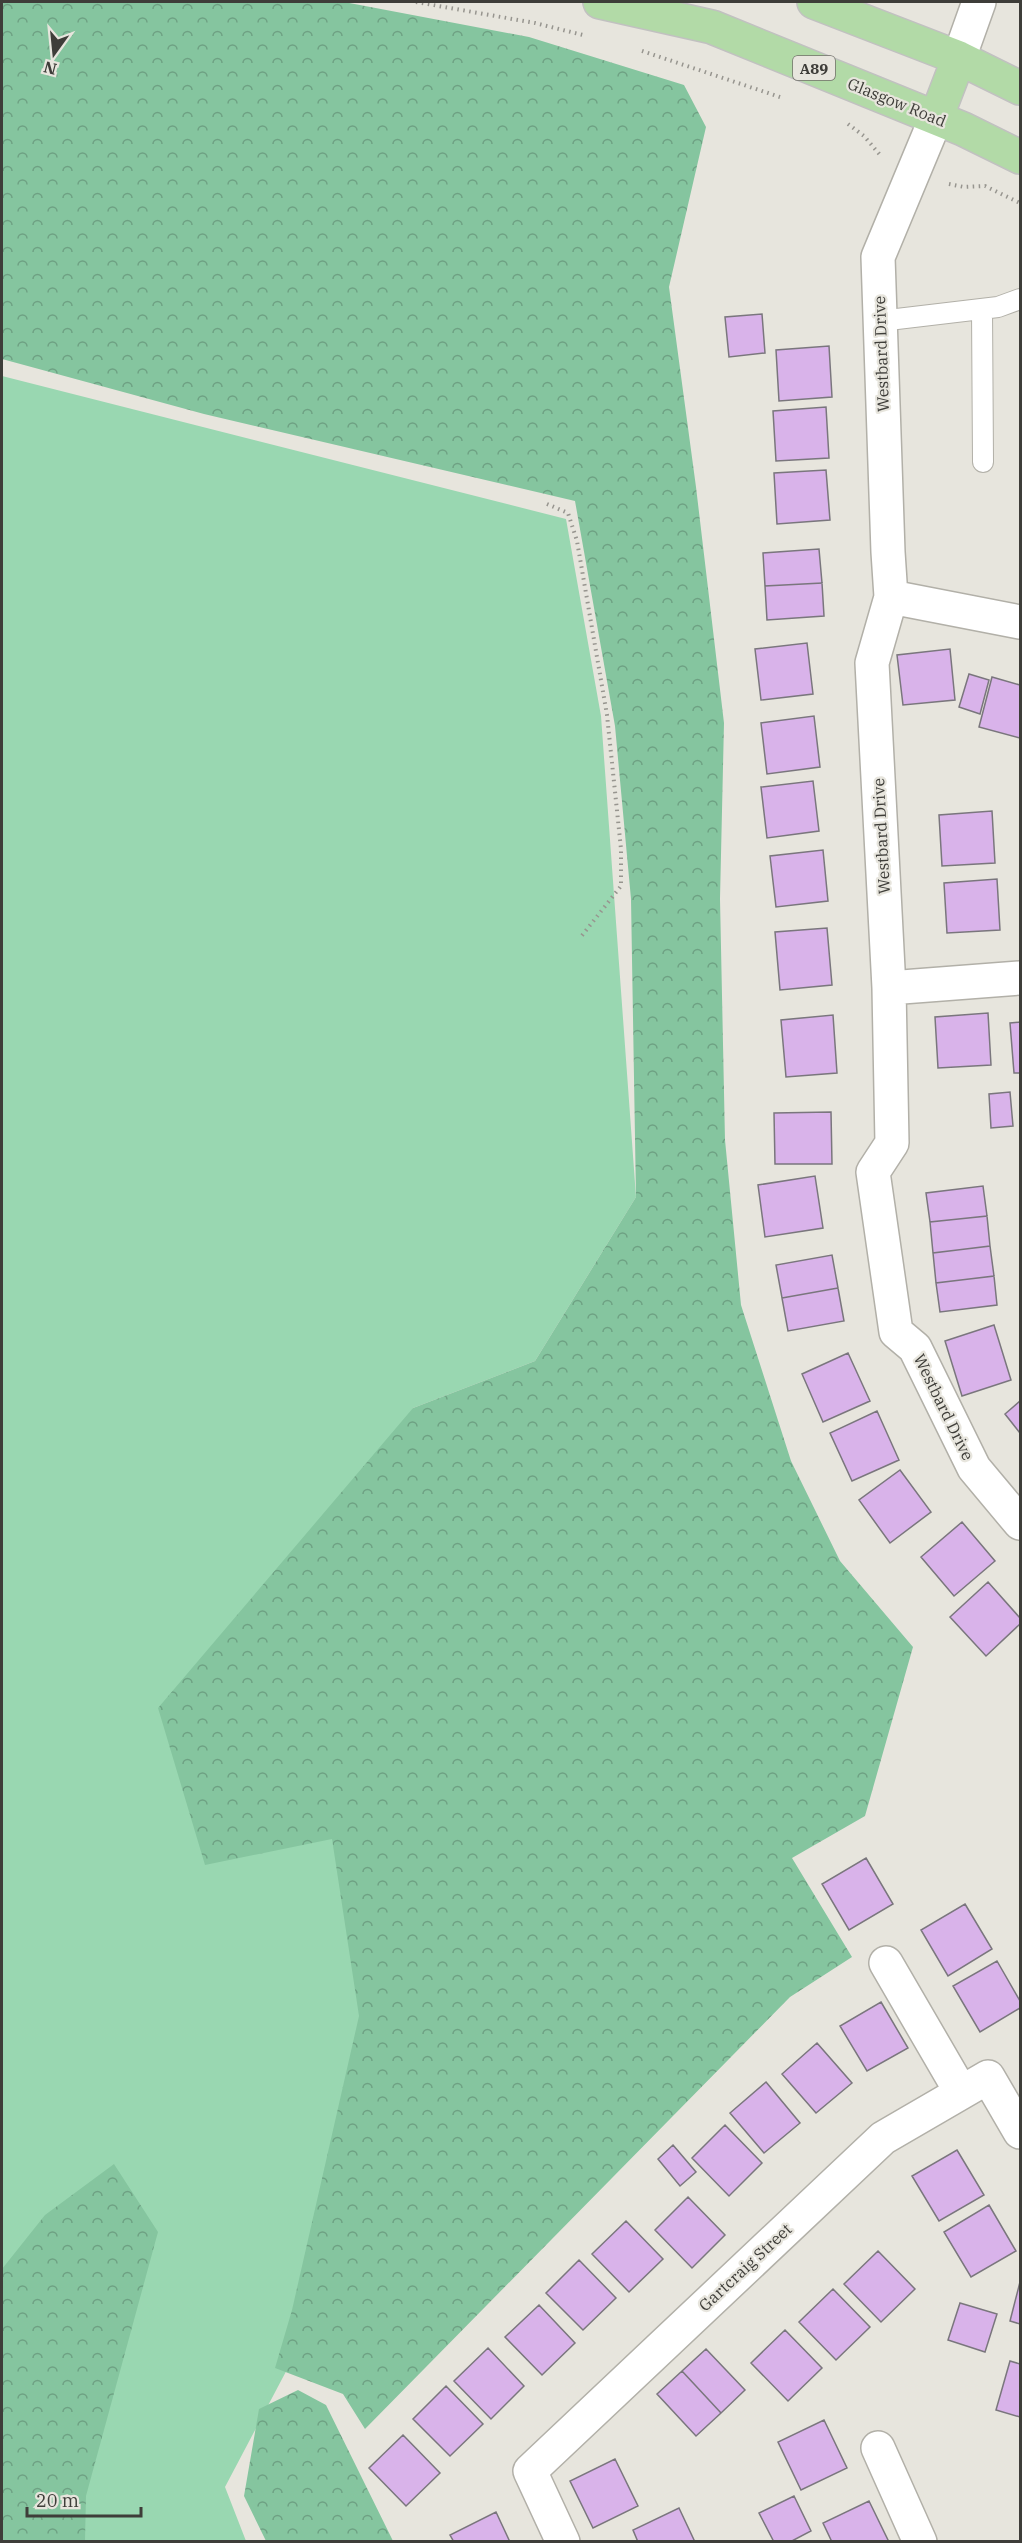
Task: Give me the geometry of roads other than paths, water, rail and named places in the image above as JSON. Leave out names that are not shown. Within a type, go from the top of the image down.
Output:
[{"type":"main road","name":"Glasgow Road","points":[[600,2],[712,27],[936,118],[1020,157]]},
{"type":"main road","points":[[814,2],[959,58],[1020,88]]},
{"type":"main road","points":[[936,118],[959,58]]},
{"type":"street","points":[[959,58],[979,2]]},
{"type":"street","name":"Westbard Drive","points":[[936,118],[878,257],[891,597],[872,663],[889,988],[892,1143],[873,1172],[896,1332],[915,1348],[974,1468],[1020,1520]]},
{"type":"street","points":[[891,597],[1020,622]]},
{"type":"street","points":[[889,988],[1020,978]]},
{"type":"street","points":[[886,1963],[961,2092]]},
{"type":"street","name":"Gartcraig Street","points":[[562,2541],[530,2471],[883,2138],[988,2077],[1020,2132]]},
{"type":"street","points":[[878,2448],[920,2541]]},
{"type":"lane","points":[[880,321],[998,307],[1020,298]]},
{"type":"lane","points":[[982,309],[984,462]]}]
